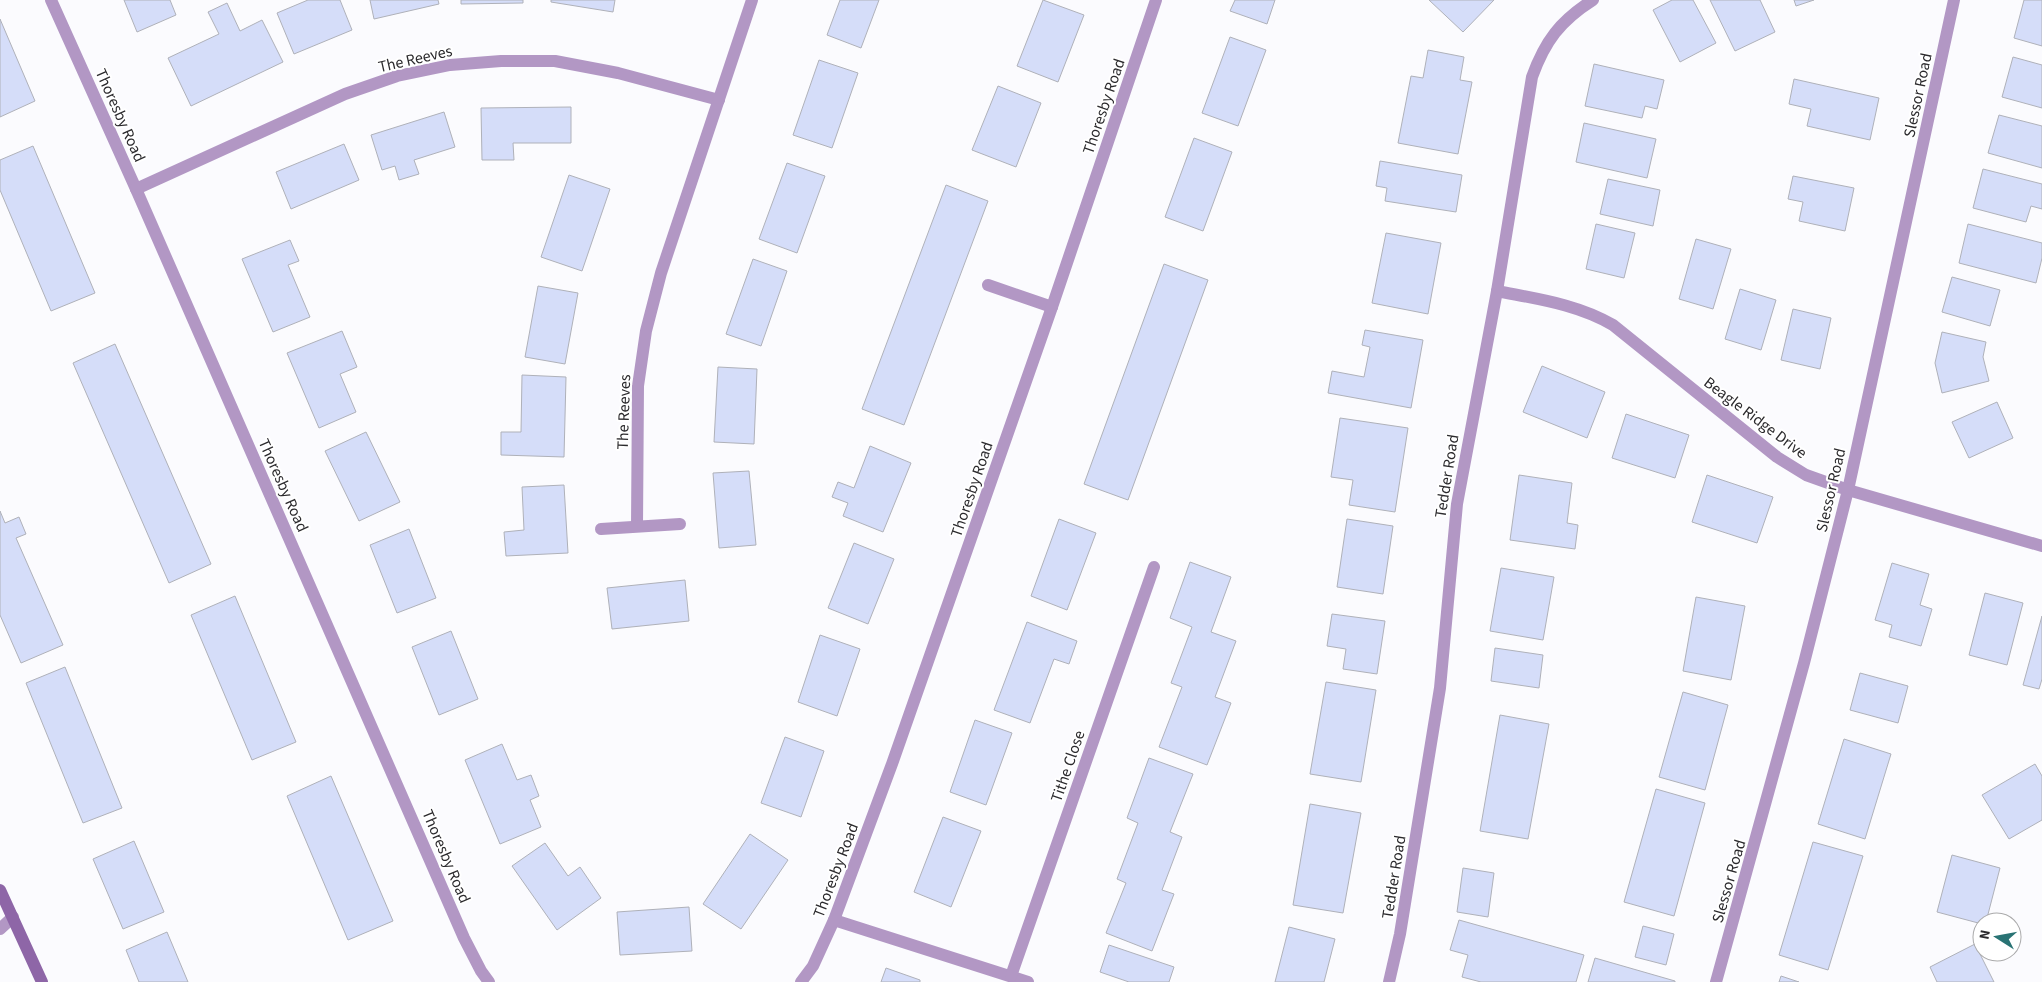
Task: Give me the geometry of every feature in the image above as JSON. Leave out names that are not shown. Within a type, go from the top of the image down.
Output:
[{"type":"street","name":"Thoresby Road","points":[[51,0],[136,189],[464,938],[481,971],[489,982]]},
{"type":"street","name":"The Reeves","points":[[637,526],[638,386],[646,330],[661,273],[752,0]]},
{"type":"street","name":"Thoresby Road","points":[[801,982],[812,966],[834,920],[892,764],[1052,307],[1156,0]]},
{"type":"street","name":"Tedder Road","points":[[1389,982],[1400,934],[1440,688],[1458,504],[1532,78],[1541,52],[1559,27],[1593,0]]},
{"type":"street","name":"Slessor Road","points":[[1716,982],[1804,663],[1848,490],[1954,0]]},
{"type":"street","name":"The Reeves","points":[[136,189],[345,94],[397,76],[450,65],[501,61],[555,61],[618,73],[719,100]]},
{"type":"street","points":[[988,285],[1052,307]]},
{"type":"street","name":"Beagle Ridge Drive","points":[[1496,290],[1575,307],[1594,314],[1613,325],[1777,457],[1806,475],[1848,490],[2042,546]]},
{"type":"street","points":[[601,528],[680,524]]},
{"type":"street","name":"Tithe Close","points":[[1011,976],[1154,567]]},
{"type":"street","points":[[0,890],[42,982]]},
{"type":"street","points":[[0,929],[13,917]]},
{"type":"street","points":[[834,920],[1028,982]]},
{"type":"building","points":[[124,0],[170,0],[176,15],[137,32]]},
{"type":"building","points":[[308,0],[340,0],[352,30],[294,54],[277,13]]},
{"type":"building","points":[[370,0],[438,0],[439,4],[374,19]]},
{"type":"building","points":[[461,0],[523,0],[523,3],[461,4]]},
{"type":"building","points":[[551,0],[615,0],[613,12],[551,2]]},
{"type":"building","points":[[840,0],[879,0],[861,48],[827,35]]},
{"type":"building","points":[[1043,0],[1084,15],[1058,82],[1017,66]]},
{"type":"building","points":[[1235,0],[1275,0],[1267,24],[1230,11]]},
{"type":"building","points":[[1429,0],[1494,0],[1463,32]]},
{"type":"building","points":[[1672,0],[1693,0],[1716,43],[1680,62],[1653,10]]},
{"type":"building","points":[[1710,0],[1760,0],[1775,32],[1735,51]]},
{"type":"building","points":[[1794,0],[1814,0],[1796,6]]},
{"type":"building","points":[[2024,0],[2042,0],[2042,46],[2014,38]]},
{"type":"building","points":[[227,3],[240,31],[262,20],[283,62],[191,106],[168,58],[219,34],[208,12]]},
{"type":"building","points":[[0,19],[35,101],[0,117]]},
{"type":"building","points":[[1230,37],[1266,50],[1238,126],[1202,113]]},
{"type":"building","points":[[1428,50],[1464,57],[1460,80],[1472,82],[1458,154],[1398,143],[1411,76],[1423,78]]},
{"type":"building","points":[[2013,57],[2042,65],[2042,108],[2002,97]]},
{"type":"building","points":[[819,60],[858,73],[832,148],[793,135]]},
{"type":"building","points":[[1594,64],[1664,80],[1657,109],[1645,106],[1642,118],[1585,106]]},
{"type":"building","points":[[1794,79],[1879,98],[1870,140],[1807,126],[1811,109],[1789,104]]},
{"type":"building","points":[[998,86],[1041,103],[1016,167],[972,150]]},
{"type":"building","points":[[571,107],[571,143],[513,143],[514,160],[482,160],[481,108]]},
{"type":"building","points":[[444,112],[455,147],[414,160],[419,174],[399,180],[395,166],[382,170],[371,135]]},
{"type":"building","points":[[1999,115],[2042,126],[2042,168],[1988,153]]},
{"type":"building","points":[[1584,123],[1656,139],[1647,178],[1576,162]]},
{"type":"building","points":[[1194,138],[1232,152],[1203,231],[1165,217]]},
{"type":"building","points":[[344,144],[359,180],[291,209],[276,172]]},
{"type":"building","points":[[33,146],[95,293],[51,311],[0,190],[0,160]]},
{"type":"building","points":[[1380,161],[1462,175],[1456,212],[1385,201],[1387,188],[1376,186]]},
{"type":"building","points":[[787,163],[825,176],[797,253],[759,239]]},
{"type":"building","points":[[1983,169],[2042,184],[2042,209],[2031,206],[2026,222],[1973,208]]},
{"type":"building","points":[[569,175],[610,189],[582,271],[541,257]]},
{"type":"building","points":[[1793,176],[1854,188],[1845,231],[1799,221],[1803,202],[1788,199]]},
{"type":"building","points":[[1608,179],[1660,190],[1653,226],[1600,214]]},
{"type":"building","points":[[946,185],[988,201],[904,425],[862,409]]},
{"type":"building","points":[[1596,224],[1635,233],[1624,278],[1586,269]]},
{"type":"building","points":[[1968,224],[2042,243],[2042,258],[2036,283],[1959,263]]},
{"type":"building","points":[[1386,233],[1441,243],[1428,314],[1372,303]]},
{"type":"building","points":[[1696,239],[1731,249],[1713,309],[1679,299]]},
{"type":"building","points":[[290,240],[299,261],[288,265],[310,317],[273,332],[242,259]]},
{"type":"building","points":[[753,259],[787,271],[761,346],[726,334]]},
{"type":"building","points":[[1164,264],[1208,280],[1128,500],[1084,484]]},
{"type":"building","points":[[1952,277],[2000,290],[1990,326],[1942,312]]},
{"type":"building","points":[[538,286],[578,293],[565,364],[525,357]]},
{"type":"building","points":[[1740,289],[1776,300],[1761,350],[1725,339]]},
{"type":"building","points":[[1793,309],[1831,318],[1820,369],[1781,360]]},
{"type":"building","points":[[1365,330],[1423,340],[1411,408],[1328,393],[1332,371],[1364,377],[1370,347],[1362,345]]},
{"type":"building","points":[[342,331],[357,367],[340,374],[356,412],[319,428],[287,353]]},
{"type":"building","points":[[1942,332],[1986,342],[1983,357],[1989,381],[1942,393],[1935,363]]},
{"type":"building","points":[[115,344],[211,564],[169,583],[73,363]]},
{"type":"building","points":[[1542,366],[1605,392],[1587,438],[1523,412]]},
{"type":"building","points":[[718,367],[757,369],[754,444],[714,442]]},
{"type":"building","points":[[522,375],[566,377],[564,457],[501,455],[501,432],[521,432]]},
{"type":"building","points":[[1997,402],[2013,438],[1969,458],[1952,422]]},
{"type":"building","points":[[1626,414],[1689,435],[1675,478],[1612,458]]},
{"type":"building","points":[[1340,418],[1408,428],[1395,512],[1349,505],[1353,480],[1331,477]]},
{"type":"building","points":[[366,432],[400,502],[359,521],[325,451]]},
{"type":"building","points":[[870,446],[911,463],[883,532],[843,516],[848,503],[832,497],[838,482],[854,488]]},
{"type":"building","points":[[749,471],[756,545],[719,548],[713,473]]},
{"type":"building","points":[[1519,475],[1572,483],[1567,523],[1578,525],[1575,549],[1510,540]]},
{"type":"building","points":[[1707,475],[1773,497],[1757,543],[1692,522]]},
{"type":"building","points":[[564,485],[568,553],[506,556],[504,532],[524,530],[522,487]]},
{"type":"building","points":[[0,511],[5,523],[19,517],[26,534],[16,538],[63,645],[21,663],[0,615]]},
{"type":"building","points":[[1059,519],[1096,533],[1067,610],[1031,596]]},
{"type":"building","points":[[1347,519],[1393,526],[1383,594],[1337,587]]},
{"type":"building","points":[[409,529],[436,598],[397,613],[370,545]]},
{"type":"building","points":[[854,543],[894,559],[868,624],[828,608]]},
{"type":"building","points":[[1190,562],[1231,577],[1211,632],[1236,641],[1215,697],[1231,703],[1207,765],[1159,747],[1182,687],[1171,683],[1192,627],[1170,618]]},
{"type":"building","points":[[1892,563],[1929,574],[1920,605],[1932,609],[1921,646],[1889,637],[1892,625],[1875,620]]},
{"type":"building","points":[[1501,568],[1554,577],[1543,640],[1490,631]]},
{"type":"building","points":[[685,580],[689,621],[612,629],[607,588]]},
{"type":"building","points":[[1985,593],[2023,603],[2007,665],[1969,655]]},
{"type":"building","points":[[235,596],[296,742],[252,760],[191,615]]},
{"type":"building","points":[[1696,597],[1745,606],[1731,680],[1683,671]]},
{"type":"building","points":[[1332,614],[1385,621],[1377,674],[1343,669],[1346,649],[1327,646]]},
{"type":"building","points":[[2042,616],[2042,679],[2039,689],[2023,685]]},
{"type":"building","points":[[1027,622],[1077,641],[1069,664],[1054,659],[1030,723],[994,710]]},
{"type":"building","points":[[451,631],[478,699],[439,715],[412,647]]},
{"type":"building","points":[[820,635],[860,649],[837,716],[798,702]]},
{"type":"building","points":[[1495,648],[1543,655],[1539,688],[1491,681]]},
{"type":"building","points":[[65,667],[122,808],[83,823],[26,683]]},
{"type":"building","points":[[1860,673],[1908,686],[1898,723],[1850,710]]},
{"type":"building","points":[[1326,682],[1376,690],[1361,782],[1310,774]]},
{"type":"building","points":[[1683,692],[1728,705],[1705,790],[1659,777]]},
{"type":"building","points":[[1500,715],[1549,724],[1528,839],[1480,831]]},
{"type":"building","points":[[975,720],[1012,733],[986,805],[950,792]]},
{"type":"building","points":[[785,737],[824,751],[801,817],[761,803]]},
{"type":"building","points":[[1844,739],[1891,754],[1865,839],[1818,824]]},
{"type":"building","points":[[502,744],[517,780],[531,775],[539,796],[530,800],[541,827],[500,844],[465,760]]},
{"type":"building","points":[[1149,758],[1193,774],[1170,832],[1182,837],[1162,890],[1174,894],[1152,951],[1106,933],[1126,883],[1117,879],[1138,823],[1127,818]]},
{"type":"building","points":[[2035,764],[2042,776],[2042,820],[2009,839],[1982,795]]},
{"type":"building","points":[[331,776],[393,921],[348,940],[287,796]]},
{"type":"building","points":[[1656,789],[1705,803],[1674,916],[1624,902]]},
{"type":"building","points":[[1310,804],[1361,813],[1343,913],[1293,905]]},
{"type":"building","points":[[943,817],[981,831],[951,907],[914,892]]},
{"type":"building","points":[[750,834],[788,860],[741,929],[703,904]]},
{"type":"building","points":[[134,841],[164,912],[123,929],[93,859]]},
{"type":"building","points":[[1813,842],[1863,856],[1828,970],[1779,955]]},
{"type":"building","points":[[545,843],[568,876],[580,867],[601,898],[557,930],[512,866]]},
{"type":"building","points":[[1952,855],[2000,868],[1989,912],[1972,912],[1972,921],[1937,912]]},
{"type":"building","points":[[1463,868],[1494,873],[1488,917],[1457,912]]},
{"type":"building","points":[[689,907],[692,951],[620,955],[617,912]]},
{"type":"building","points":[[1459,920],[1584,955],[1576,982],[1481,982],[1462,977],[1468,955],[1450,950]]},
{"type":"building","points":[[1643,926],[1674,934],[1666,965],[1635,957]]},
{"type":"building","points":[[1289,927],[1335,939],[1324,982],[1275,982]]},
{"type":"building","points":[[167,932],[188,982],[139,982],[126,950]]},
{"type":"building","points":[[1109,945],[1174,967],[1169,982],[1129,982],[1100,972]]},
{"type":"building","points":[[1972,946],[1972,962],[1984,962],[1994,982],[1937,982],[1930,967]]},
{"type":"building","points":[[1595,958],[1675,981],[1675,982],[1588,982]]},
{"type":"building","points":[[886,968],[920,980],[920,982],[881,982]]},
{"type":"building","points":[[1781,976],[1799,982],[1779,982]]}]
